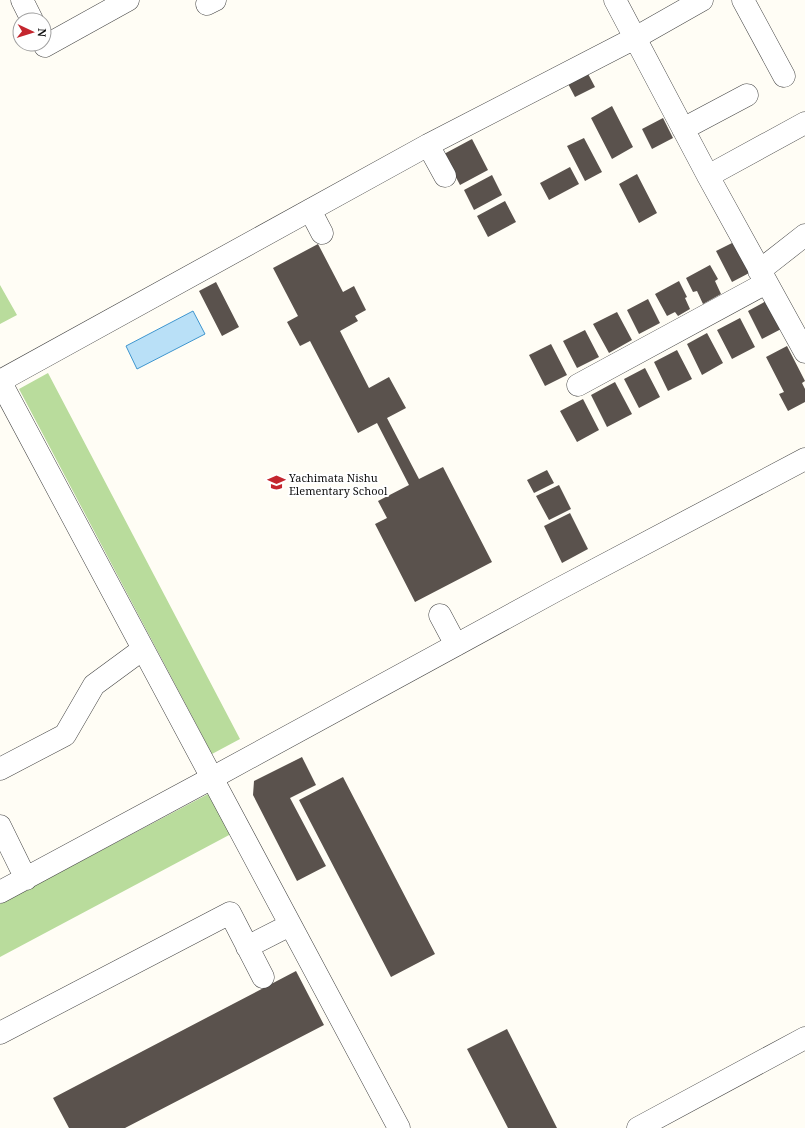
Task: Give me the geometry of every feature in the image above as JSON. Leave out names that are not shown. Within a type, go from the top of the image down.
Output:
[{"type":"street","points":[[22,0],[28,12]]},
{"type":"street","points":[[52,43],[128,0]]},
{"type":"street","points":[[615,0],[708,176],[805,352]]},
{"type":"street","points":[[399,1128],[0,381],[428,145],[635,38],[702,0]]},
{"type":"street","points":[[743,0],[784,76]]},
{"type":"street","points":[[683,129],[747,95]]},
{"type":"street","points":[[708,176],[805,123]]},
{"type":"street","points":[[428,145],[445,176]]},
{"type":"street","points":[[310,210],[322,233]]},
{"type":"street","points":[[578,385],[763,277],[805,235]]},
{"type":"street","points":[[0,892],[556,590],[805,459]]},
{"type":"street","points":[[440,615],[456,645]]},
{"type":"street","points":[[0,769],[65,734],[94,685],[143,649]]},
{"type":"street","points":[[0,826],[26,879]]},
{"type":"street","points":[[0,1033],[230,913],[263,977]]},
{"type":"street","points":[[248,947],[290,925]]},
{"type":"street","points":[[638,1128],[805,1038]]},
{"type":"green space","points":[[0,285],[17,315],[0,324]]},
{"type":"green space","points":[[48,373],[240,739],[212,754],[19,389]]},
{"type":"green space","points":[[210,793],[231,834],[0,957],[0,904]]},
{"type":"water","points":[[193,311],[205,334],[137,369],[126,346]]},
{"type":"building","points":[[586,70],[595,87],[575,97],[566,80]]},
{"type":"building","points":[[612,106],[633,147],[612,159],[591,118]]},
{"type":"building","points":[[663,118],[673,138],[652,149],[642,129]]},
{"type":"building","points":[[584,138],[602,172],[585,181],[567,146]]},
{"type":"building","points":[[472,139],[488,170],[460,185],[444,154]]},
{"type":"building","points":[[570,167],[579,184],[549,200],[540,183]]},
{"type":"building","points":[[637,174],[657,213],[639,223],[619,184]]},
{"type":"building","points":[[492,175],[502,195],[474,210],[464,190]]},
{"type":"building","points":[[505,201],[516,222],[488,237],[477,216]]},
{"type":"building","points":[[738,240],[753,271],[732,282],[716,251]]},
{"type":"building","points":[[318,244],[343,292],[354,286],[366,310],[355,316],[358,321],[340,331],[369,388],[389,377],[406,408],[387,418],[419,479],[443,467],[492,562],[415,602],[375,524],[387,518],[378,501],[409,485],[377,423],[358,433],[310,341],[300,346],[287,322],[298,316],[273,268]]},
{"type":"building","points":[[710,265],[718,279],[715,281],[721,294],[703,304],[697,291],[693,292],[686,278]]},
{"type":"building","points":[[679,281],[687,297],[685,298],[690,309],[678,316],[675,312],[667,316],[655,294]]},
{"type":"building","points":[[216,282],[239,327],[222,336],[199,291]]},
{"type":"building","points":[[648,299],[660,323],[639,334],[627,310]]},
{"type":"building","points":[[770,299],[785,327],[762,339],[748,311]]},
{"type":"building","points":[[617,312],[632,340],[609,353],[593,324]]},
{"type":"building","points":[[740,318],[755,347],[732,359],[717,330]]},
{"type":"building","points":[[585,330],[599,357],[577,368],[563,341]]},
{"type":"building","points":[[707,333],[723,363],[702,375],[687,344]]},
{"type":"building","points":[[551,344],[567,375],[545,386],[529,355]]},
{"type":"building","points":[[787,346],[805,381],[802,383],[805,389],[805,402],[788,411],[779,394],[784,392],[766,357]]},
{"type":"building","points":[[677,350],[692,379],[668,391],[654,362]]},
{"type":"building","points":[[645,368],[660,397],[639,408],[624,379]]},
{"type":"building","points":[[615,382],[632,414],[607,427],[591,395]]},
{"type":"building","points":[[583,399],[599,430],[577,442],[560,411]]},
{"type":"building","points":[[547,470],[554,483],[534,493],[527,480]]},
{"type":"building","points":[[559,485],[571,509],[549,520],[536,496]]},
{"type":"building","points":[[570,513],[588,549],[562,563],[544,526]]},
{"type":"building","points":[[302,757],[316,785],[290,798],[326,866],[297,881],[253,795],[254,781]]},
{"type":"building","points":[[343,777],[435,954],[391,977],[299,800]]},
{"type":"building","points":[[296,971],[324,1025],[125,1128],[69,1128],[53,1098]]},
{"type":"building","points":[[507,1029],[557,1128],[508,1128],[467,1049]]},
{"type":"place","name":"Yachimata Nishu Elementary School","points":[[276,483]]}]
